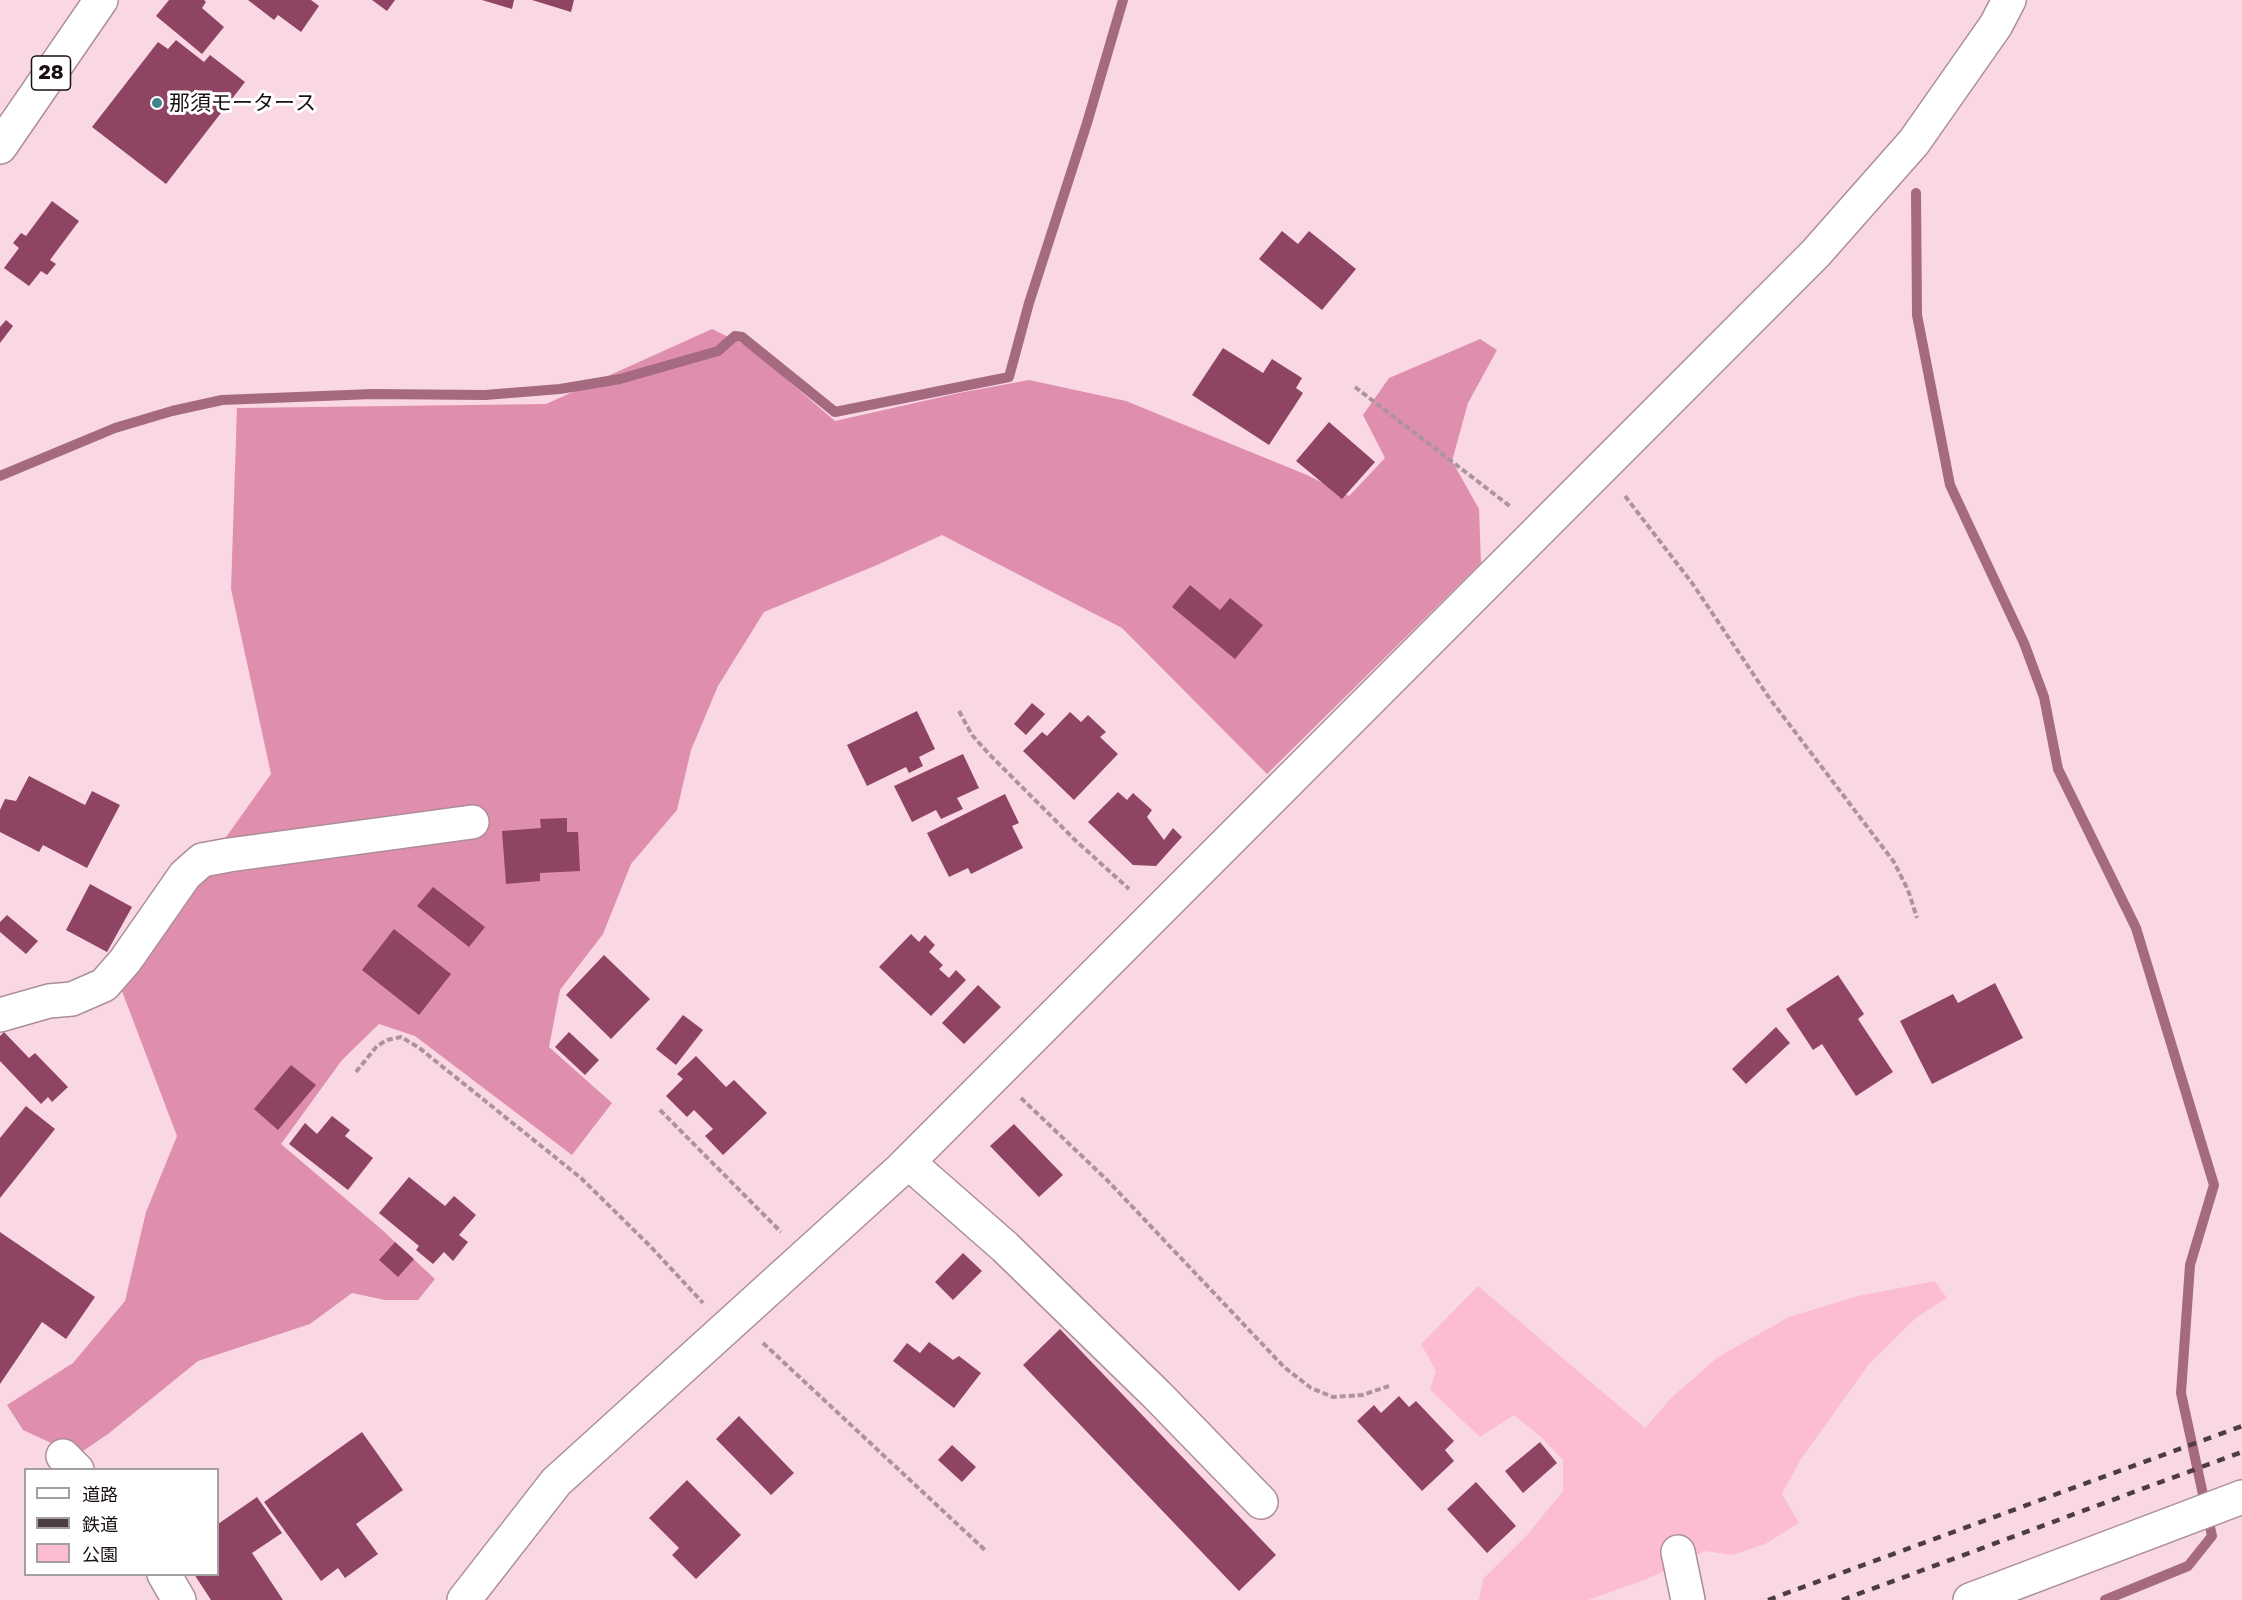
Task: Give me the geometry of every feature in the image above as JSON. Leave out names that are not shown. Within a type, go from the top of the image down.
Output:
[{"type":"street","name":"28","points":[[0,147],[101,0]]},
{"type":"street","points":[[464,1600],[556,1482],[908,1161],[1816,252],[1914,142],[1996,25],[2008,0]]},
{"type":"street","points":[[0,1015],[49,1001],[72,999],[104,985],[125,961],[185,875],[202,860],[472,822]]},
{"type":"street","points":[[908,1161],[1005,1247],[1157,1395],[1261,1502]]},
{"type":"street","points":[[1970,1600],[2242,1497]]},
{"type":"street","points":[[1678,1552],[1688,1600]]},
{"type":"street","points":[[165,1576],[179,1600]]},
{"type":"path","points":[[1355,387],[1540,529]]},
{"type":"path","points":[[1603,467],[1692,583],[1770,699],[1894,862],[1908,890],[1917,918]]},
{"type":"path","points":[[959,711],[972,735],[989,754],[1075,840],[1157,914]]},
{"type":"path","points":[[356,1072],[377,1046],[387,1040],[401,1037],[418,1047],[581,1178],[731,1323],[821,1395],[986,1551]]},
{"type":"path","points":[[996,1074],[1108,1181],[1284,1367],[1311,1388],[1333,1397],[1362,1395],[1389,1386]]},
{"type":"path","points":[[660,1110],[805,1256]]},
{"type":"green space","points":[[1935,1281],[1947,1298],[1917,1317],[1869,1364],[1801,1459],[1782,1494],[1799,1523],[1765,1544],[1732,1555],[1705,1551],[1649,1578],[1588,1600],[1479,1600],[1483,1579],[1527,1535],[1563,1491],[1563,1460],[1541,1437],[1514,1415],[1480,1437],[1430,1390],[1436,1371],[1421,1344],[1478,1286],[1645,1428],[1672,1397],[1718,1357],[1789,1317],[1858,1296]]},
{"type":"shaded area","points":[[712,329],[749,347],[835,421],[1029,380],[1126,401],[1307,475],[1349,496],[1385,458],[1363,415],[1389,378],[1480,339],[1497,350],[1468,403],[1452,461],[1479,509],[1481,563],[1267,774],[1122,628],[942,535],[764,612],[718,686],[691,750],[677,810],[631,864],[603,934],[560,990],[549,1047],[612,1103],[572,1155],[415,1036],[379,1024],[342,1060],[281,1144],[380,1228],[435,1279],[418,1300],[385,1300],[352,1293],[310,1324],[198,1361],[108,1434],[77,1455],[23,1430],[7,1405],[73,1363],[125,1301],[146,1212],[177,1136],[120,986],[271,774],[231,589],[237,408],[546,404]]},
{"type":"building","points":[[169,0],[204,0],[206,2],[202,8],[224,27],[202,54],[156,16]]},
{"type":"building","points":[[248,0],[311,0],[319,6],[301,32],[278,15],[274,20]]},
{"type":"building","points":[[372,0],[395,0],[387,11]]},
{"type":"building","points":[[482,0],[514,0],[512,9]]},
{"type":"building","points":[[532,0],[574,0],[571,12]]},
{"type":"building","points":[[176,40],[204,62],[210,55],[245,82],[166,184],[92,127],[158,42],[168,49]]},
{"type":"building","points":[[52,201],[79,221],[50,260],[56,264],[47,275],[41,271],[29,286],[4,268],[19,248],[13,243],[21,233],[26,236]]},
{"type":"building","points":[[1282,231],[1298,244],[1309,231],[1356,269],[1322,310],[1259,259]]},
{"type":"building","points":[[6,320],[13,326],[0,343],[0,327]]},
{"type":"building","points":[[1223,348],[1263,373],[1272,359],[1302,378],[1296,388],[1303,393],[1269,445],[1192,395]]},
{"type":"building","points":[[1329,422],[1375,462],[1342,499],[1296,461]]},
{"type":"building","points":[[1190,585],[1220,610],[1230,598],[1263,625],[1235,659],[1172,607]]},
{"type":"building","points":[[1032,703],[1045,714],[1026,735],[1014,724]]},
{"type":"building","points":[[917,711],[935,749],[919,757],[923,766],[909,773],[906,767],[867,786],[847,745]]},
{"type":"building","points":[[1070,712],[1081,722],[1088,715],[1106,732],[1100,737],[1118,754],[1074,800],[1023,751],[1042,732],[1047,736]]},
{"type":"building","points":[[963,754],[979,788],[957,798],[963,809],[941,819],[936,810],[912,822],[894,786]]},
{"type":"building","points":[[29,776],[85,805],[92,791],[120,805],[87,868],[43,845],[39,852],[0,832],[0,810],[5,799],[16,801]]},
{"type":"building","points":[[1118,792],[1127,800],[1133,793],[1152,810],[1147,817],[1164,840],[1173,828],[1182,837],[1156,866],[1133,865],[1088,822]]},
{"type":"building","points":[[1005,794],[1019,823],[1012,826],[1023,848],[971,874],[968,868],[949,877],[927,833]]},
{"type":"building","points":[[567,818],[567,832],[578,832],[580,871],[540,873],[540,881],[506,884],[502,831],[541,828],[540,819]]},
{"type":"building","points":[[90,884],[132,907],[107,952],[66,930]]},
{"type":"building","points":[[433,887],[485,927],[469,947],[417,906]]},
{"type":"building","points":[[7,915],[38,941],[26,954],[0,932],[0,922]]},
{"type":"building","points":[[394,929],[451,974],[419,1015],[362,970]]},
{"type":"building","points":[[911,934],[919,942],[925,935],[935,945],[929,952],[943,965],[939,969],[949,978],[956,970],[966,980],[931,1016],[879,967]]},
{"type":"building","points":[[604,955],[650,999],[611,1039],[566,995]]},
{"type":"building","points":[[1838,975],[1864,1014],[1858,1019],[1893,1072],[1856,1096],[1822,1044],[1813,1050],[1786,1009]]},
{"type":"building","points":[[1995,983],[2023,1038],[1932,1084],[1900,1021],[1953,994],[1958,1003]]},
{"type":"building","points":[[978,985],[1001,1007],[964,1044],[942,1023]]},
{"type":"building","points":[[683,1015],[703,1030],[676,1065],[656,1049]]},
{"type":"building","points":[[1776,1027],[1790,1043],[1746,1084],[1732,1069]]},
{"type":"building","points":[[4,1032],[29,1058],[35,1053],[68,1087],[52,1102],[48,1097],[41,1104],[0,1061],[0,1036]]},
{"type":"building","points":[[569,1032],[599,1060],[585,1075],[555,1047]]},
{"type":"building","points":[[696,1056],[726,1087],[734,1080],[767,1113],[723,1155],[705,1136],[713,1129],[694,1110],[687,1117],[666,1096],[683,1079],[677,1074]]},
{"type":"building","points":[[291,1065],[316,1085],[278,1130],[254,1109]]},
{"type":"building","points":[[26,1106],[55,1129],[0,1198],[0,1138]]},
{"type":"building","points":[[332,1116],[350,1130],[345,1136],[373,1158],[348,1190],[289,1144],[305,1123],[317,1134]]},
{"type":"building","points":[[1014,1124],[1063,1175],[1039,1197],[990,1146]]},
{"type":"building","points":[[409,1177],[445,1206],[454,1196],[476,1215],[459,1235],[468,1242],[453,1261],[444,1252],[433,1264],[416,1250],[419,1246],[379,1213]]},
{"type":"building","points":[[0,1232],[95,1297],[66,1339],[42,1322],[0,1384]]},
{"type":"building","points":[[395,1242],[414,1259],[398,1277],[379,1260]]},
{"type":"building","points":[[963,1253],[982,1271],[953,1300],[935,1282]]},
{"type":"building","points":[[1060,1329],[1276,1555],[1239,1591],[1023,1365]]},
{"type":"building","points":[[929,1342],[953,1360],[959,1356],[981,1373],[954,1408],[893,1361],[907,1343],[920,1353]]},
{"type":"building","points":[[1399,1396],[1409,1407],[1416,1401],[1454,1441],[1445,1450],[1454,1461],[1422,1491],[1357,1421],[1374,1405],[1381,1413]]},
{"type":"building","points":[[739,1416],[794,1473],[771,1495],[716,1439]]},
{"type":"building","points":[[362,1432],[403,1490],[356,1524],[378,1554],[345,1578],[338,1568],[321,1581],[264,1502]]},
{"type":"building","points":[[1540,1442],[1557,1463],[1523,1493],[1505,1471]]},
{"type":"building","points":[[952,1445],[976,1467],[962,1482],[938,1460]]},
{"type":"building","points":[[687,1480],[741,1535],[696,1579],[672,1555],[679,1548],[649,1518]]},
{"type":"building","points":[[1476,1482],[1516,1526],[1487,1553],[1447,1509]]},
{"type":"building","points":[[257,1497],[282,1533],[252,1553],[283,1600],[211,1600],[195,1576],[219,1576],[219,1523]]},
{"type":"waterway","points":[[0,476],[115,428],[172,411],[222,400],[372,394],[485,395],[560,389],[620,379],[718,351],[735,336],[742,337],[835,412],[1009,377],[1029,303],[1087,123],[1123,0]]},
{"type":"waterway","points":[[1916,193],[1917,315],[1950,485],[2024,643],[2044,697],[2058,769],[2136,928],[2214,1185],[2190,1265],[2181,1393],[2212,1536],[2188,1566],[2105,1600]]},
{"type":"railway","points":[[1768,1600],[2242,1426]]},
{"type":"railway","points":[[1842,1600],[2242,1452]]},
{"type":"place","name":"那須モータース","points":[[157,103]]}]
